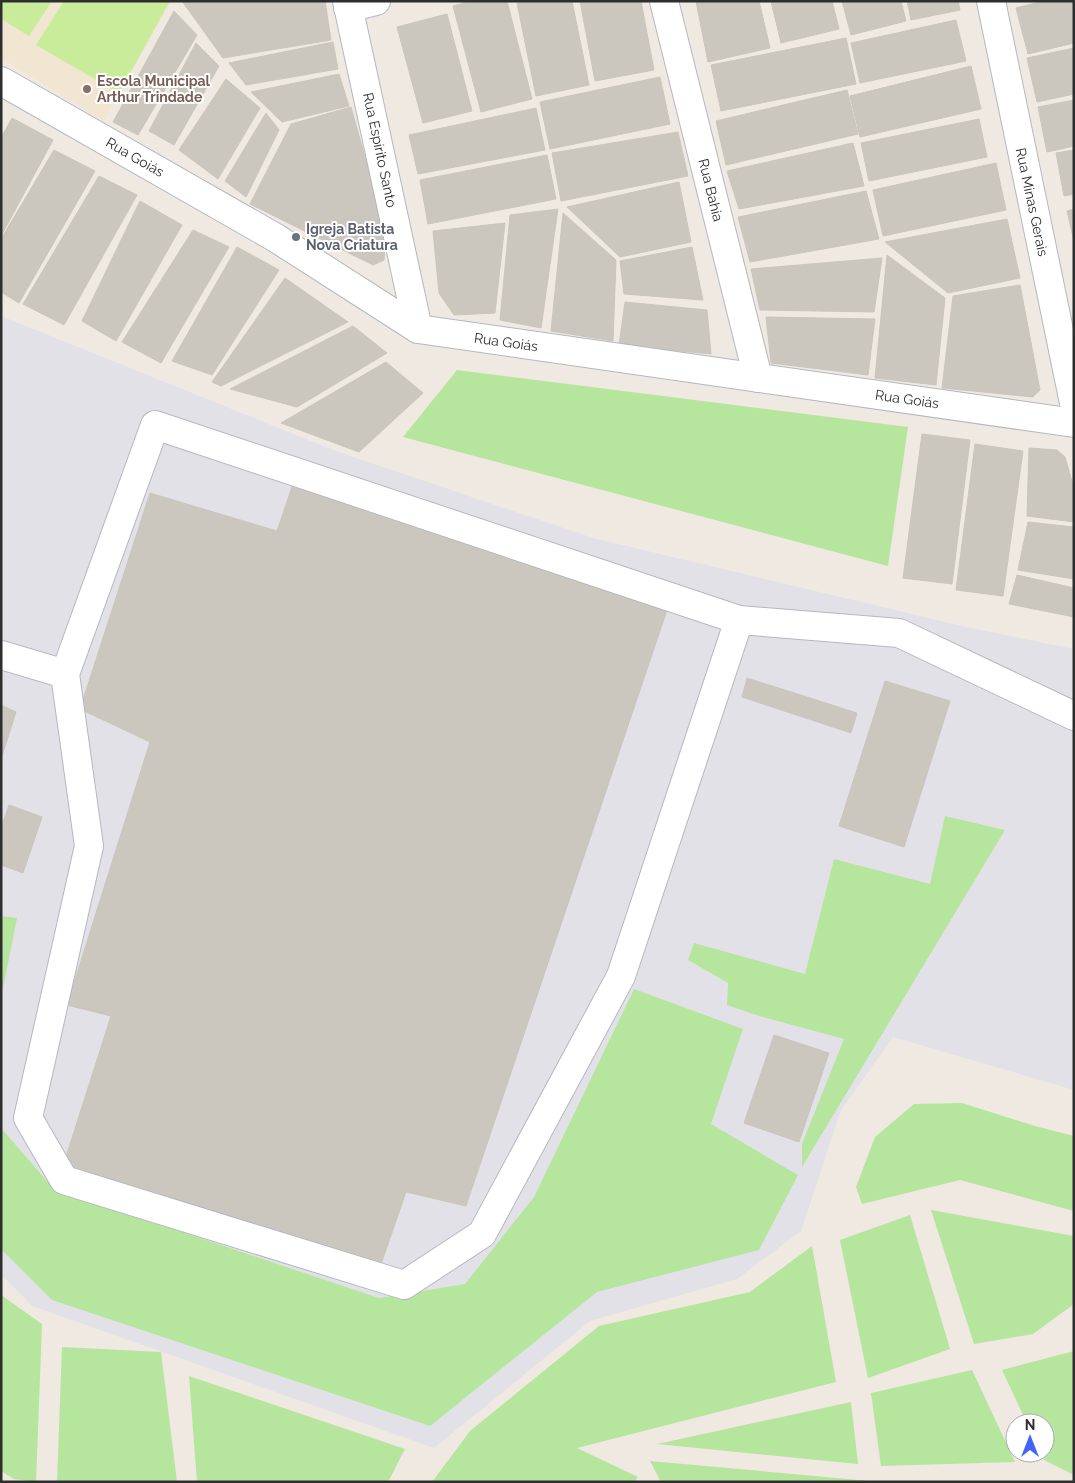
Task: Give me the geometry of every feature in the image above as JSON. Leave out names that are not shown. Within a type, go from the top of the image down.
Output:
[{"type":"street","points":[[348,4],[376,1]]},
{"type":"street","name":"Rua Bahia","points":[[664,1],[758,378]]},
{"type":"street","name":"Rua Minas Gerais","points":[[991,1],[1074,403]]},
{"type":"street","name":"Rua Espírito Santo","points":[[348,4],[418,329]]},
{"type":"street","name":"Rua Goiás","points":[[1,81],[276,238],[418,329],[1074,423]]},
{"type":"street","points":[[739,620],[621,976],[482,1234],[404,1285],[64,1180],[28,1118],[89,846],[65,674],[155,425],[739,620],[898,634],[1074,716]]},
{"type":"street","points":[[1,655],[65,674]]},
{"type":"shaded area","name":"Escola Municipal Arthur Trindade","points":[[1,1],[171,1],[104,121],[1,58]]},
{"type":"shaded area","points":[[1,316],[336,451],[593,538],[966,627],[1074,649],[1074,1090],[893,1037],[841,1110],[801,1231],[737,1279],[590,1321],[434,1448],[32,1306],[1,1274]]},
{"type":"green space","points":[[1,1],[52,1],[29,36],[1,19]]},
{"type":"green space","points":[[64,1],[170,1],[119,93],[36,45]]},
{"type":"green space","points":[[457,370],[908,427],[888,566],[403,437]]},
{"type":"green space","points":[[945,816],[1005,830],[802,1167],[802,1144],[844,1039],[759,1016],[727,1005],[728,983],[688,960],[694,943],[805,974],[834,859],[930,884]]},
{"type":"green space","points":[[1,916],[17,918],[1,998]]},
{"type":"green space","points":[[634,989],[743,1029],[711,1124],[798,1175],[759,1250],[597,1292],[430,1426],[52,1300],[1,1249],[1,1128],[54,1189],[379,1298],[465,1284],[534,1197]]},
{"type":"green space","points":[[962,1103],[1074,1136],[1074,1211],[960,1180],[862,1204],[856,1187],[875,1137],[914,1104]]},
{"type":"green space","points":[[931,1210],[1074,1236],[1074,1304],[1033,1334],[974,1344]]},
{"type":"green space","points":[[910,1215],[950,1349],[868,1378],[840,1240]]},
{"type":"green space","points":[[812,1246],[836,1382],[577,1448],[638,1477],[634,1482],[432,1482],[470,1431],[599,1326],[750,1292]]},
{"type":"green space","points":[[1,1295],[42,1324],[36,1482],[14,1479],[1,1471]]},
{"type":"green space","points":[[62,1347],[161,1352],[177,1482],[57,1482]]},
{"type":"green space","points":[[1074,1351],[1074,1475],[1050,1463],[1055,1463],[1055,1413],[1022,1413],[1002,1370]]},
{"type":"green space","points":[[972,1370],[1005,1441],[1005,1462],[881,1466],[871,1393]]},
{"type":"green space","points":[[189,1376],[405,1449],[388,1482],[197,1482]]},
{"type":"green space","points":[[851,1402],[858,1464],[657,1444]]},
{"type":"green space","points":[[650,1461],[870,1481],[871,1482],[661,1482]]},
{"type":"building","points":[[182,1],[325,1],[331,40],[223,58]]},
{"type":"building","points":[[472,1],[507,1],[532,99],[481,112],[453,6]]},
{"type":"building","points":[[527,1],[572,1],[589,85],[536,96],[517,3]]},
{"type":"building","points":[[580,1],[641,1],[654,70],[595,81]]},
{"type":"building","points":[[696,1],[759,1],[770,48],[708,62]]},
{"type":"building","points":[[771,1],[832,1],[839,29],[781,43]]},
{"type":"building","points":[[842,1],[901,1],[906,21],[851,35]]},
{"type":"building","points":[[907,1],[958,1],[960,10],[911,20]]},
{"type":"building","points":[[1044,1],[1074,1],[1074,43],[1028,54],[1016,8]]},
{"type":"building","points":[[174,11],[197,35],[138,135],[113,122]]},
{"type":"building","points":[[447,14],[472,111],[423,123],[397,27]]},
{"type":"building","points":[[956,20],[966,61],[860,83],[851,43]]},
{"type":"building","points":[[846,38],[856,84],[721,111],[711,65]]},
{"type":"building","points":[[333,42],[338,69],[246,85],[229,63]]},
{"type":"building","points":[[196,43],[219,66],[174,145],[149,131]]},
{"type":"building","points":[[1074,48],[1074,94],[1037,102],[1027,58]]},
{"type":"building","points":[[971,66],[981,109],[860,137],[850,96]]},
{"type":"building","points":[[339,74],[349,106],[282,122],[251,92]]},
{"type":"building","points":[[660,77],[670,124],[550,149],[540,102]]},
{"type":"building","points":[[226,79],[260,108],[218,179],[179,150]]},
{"type":"building","points":[[847,90],[858,134],[726,165],[716,121]]},
{"type":"building","points":[[1074,100],[1074,146],[1047,152],[1038,107]]},
{"type":"building","points":[[351,107],[386,233],[384,260],[373,265],[250,204],[291,124]]},
{"type":"building","points":[[536,108],[545,150],[418,174],[409,135]]},
{"type":"building","points":[[266,113],[279,130],[246,197],[225,181]]},
{"type":"building","points":[[12,118],[53,140],[1,236],[1,138]]},
{"type":"building","points":[[979,119],[987,157],[869,181],[861,143]]},
{"type":"building","points":[[678,132],[688,176],[561,201],[552,153]]},
{"type":"building","points":[[853,143],[864,186],[739,209],[727,171]]},
{"type":"building","points":[[54,150],[95,171],[19,303],[1,292],[1,239]]},
{"type":"building","points":[[1074,150],[1074,194],[1064,196],[1056,153]]},
{"type":"building","points":[[547,155],[556,199],[428,224],[420,180]]},
{"type":"building","points":[[996,163],[1006,210],[883,236],[873,190]]},
{"type":"building","points":[[99,176],[137,195],[64,325],[23,304]]},
{"type":"building","points":[[679,182],[691,242],[620,257],[567,207]]},
{"type":"building","points":[[866,191],[879,239],[750,262],[738,217]]},
{"type":"building","points":[[140,201],[182,225],[116,341],[82,321]]},
{"type":"building","points":[[558,209],[541,328],[500,320],[510,215]]},
{"type":"building","points":[[1074,209],[1074,241],[1067,211]]},
{"type":"building","points":[[563,213],[616,260],[613,341],[551,331]]},
{"type":"building","points":[[1007,219],[1020,278],[948,293],[885,242]]},
{"type":"building","points":[[505,223],[495,313],[454,315],[439,293],[433,231]]},
{"type":"building","points":[[193,230],[229,247],[161,363],[122,342]]},
{"type":"building","points":[[237,247],[279,270],[212,375],[172,361]]},
{"type":"building","points":[[692,247],[703,300],[624,294],[620,261]]},
{"type":"building","points":[[887,255],[945,298],[936,385],[875,378]]},
{"type":"building","points":[[882,258],[874,312],[760,310],[751,269]]},
{"type":"building","points":[[285,278],[348,322],[221,386],[212,382]]},
{"type":"building","points":[[1020,285],[1040,390],[1033,397],[942,388],[953,296]]},
{"type":"building","points":[[625,302],[707,310],[711,354],[619,345]]},
{"type":"building","points":[[766,317],[875,319],[868,375],[771,363]]},
{"type":"building","points":[[353,326],[387,353],[297,407],[230,389]]},
{"type":"building","points":[[386,362],[423,393],[359,452],[281,423]]},
{"type":"building","points":[[922,434],[970,440],[952,584],[903,578]]},
{"type":"building","points":[[975,444],[1023,451],[1003,596],[956,590]]},
{"type":"building","points":[[1029,448],[1057,450],[1065,457],[1074,489],[1074,522],[1027,516]]},
{"type":"building","points":[[295,478],[667,610],[466,1206],[406,1192],[380,1267],[63,1166],[111,1016],[67,1005],[150,742],[80,709],[150,493],[277,531]]},
{"type":"building","points":[[1028,522],[1074,527],[1074,579],[1018,570]]},
{"type":"building","points":[[1017,575],[1074,588],[1074,617],[1009,604]]},
{"type":"building","points":[[747,678],[857,713],[851,733],[742,697]]},
{"type":"building","points":[[885,681],[950,701],[904,847],[839,826]]},
{"type":"building","points":[[1,705],[16,712],[2,756],[1,756]]},
{"type":"building","points":[[9,805],[42,817],[23,873],[1,865],[1,828]]},
{"type":"building","points":[[774,1035],[829,1053],[799,1142],[744,1123]]},
{"type":"place","name":"Escola Municipal Arthur Trindade","points":[[87,89]]},
{"type":"place","name":"Igreja Batista Nova Criatura","points":[[296,237]]}]
